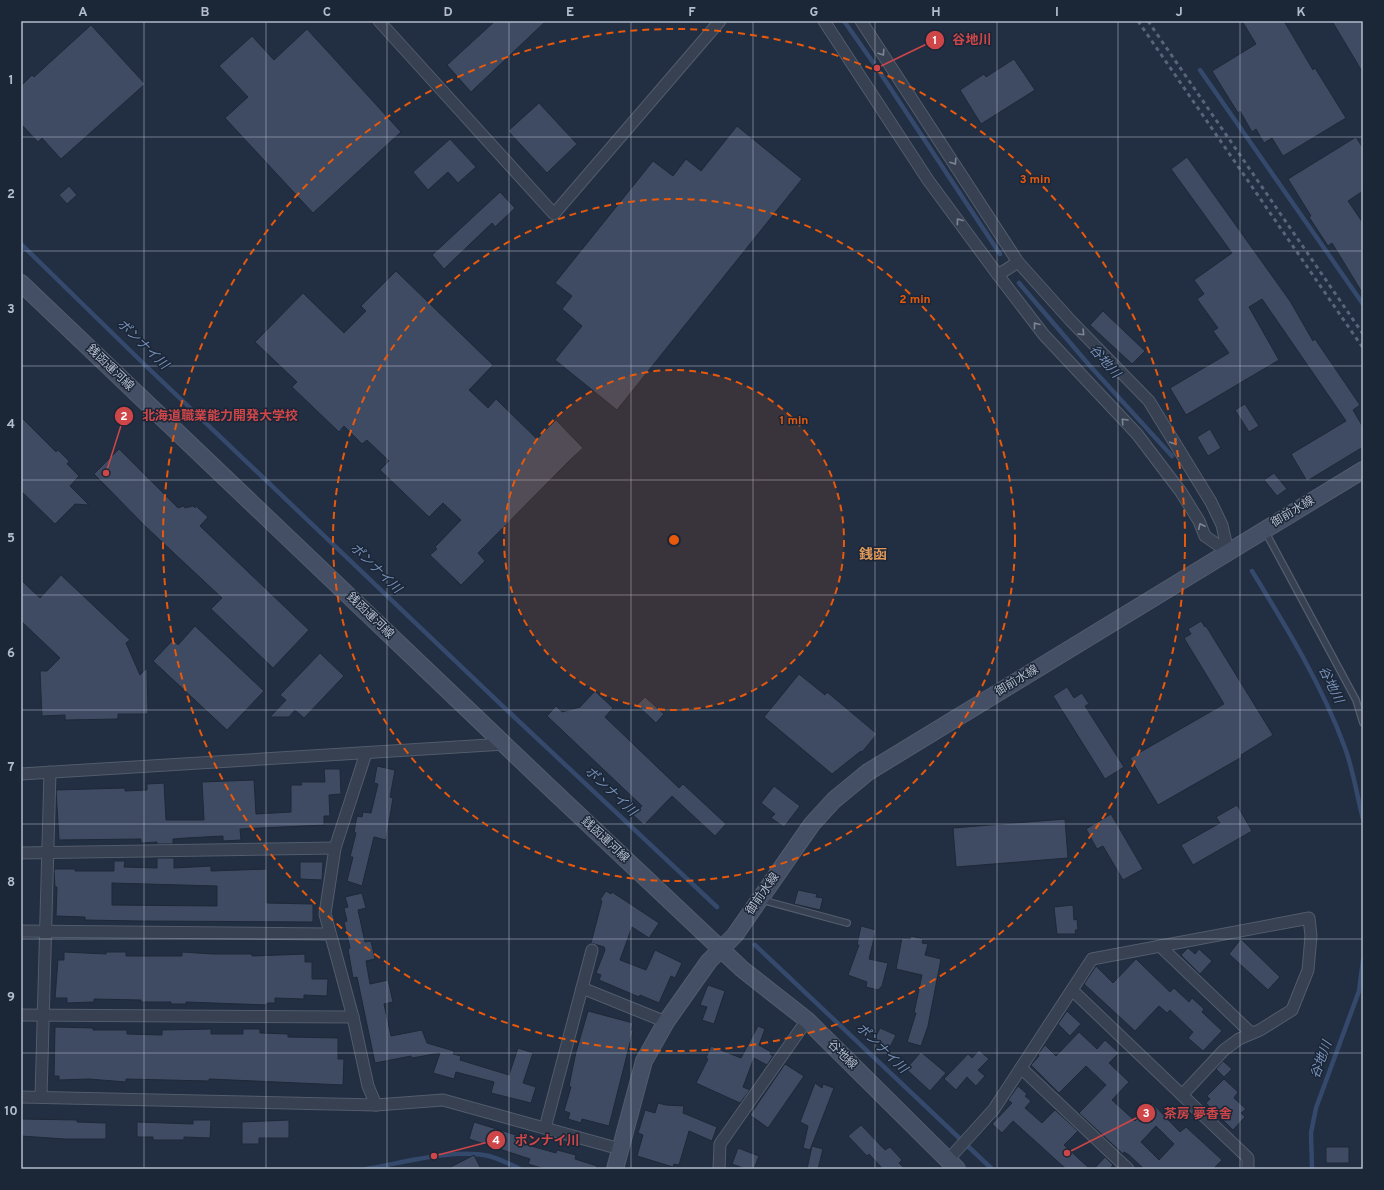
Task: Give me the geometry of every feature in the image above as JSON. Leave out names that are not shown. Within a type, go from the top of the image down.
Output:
[{"type":"street","points":[[379,21],[554,214],[720,21]]},
{"type":"street","points":[[824,21],[928,180],[998,275],[1044,335],[1137,434],[1181,492],[1199,521],[1205,536],[1228,552]]},
{"type":"street","points":[[861,21],[1018,262],[1071,321],[1149,401],[1211,502],[1222,525],[1228,552]]},
{"type":"street","points":[[998,275],[1018,262]]},
{"type":"street","name":"銭函運河線","points":[[21,283],[721,948]]},
{"type":"street","name":"御前水線","points":[[615,1169],[644,1061],[666,1022],[709,960],[735,935],[812,824],[834,800],[856,780],[1363,470]]},
{"type":"street","points":[[21,774],[505,744]]},
{"type":"street","points":[[366,753],[335,848],[325,914],[329,934],[353,1017],[368,1086],[376,1105]]},
{"type":"street","points":[[41,1097],[50,772]]},
{"type":"street","points":[[21,853],[335,848]]},
{"type":"street","points":[[952,1164],[963,1143],[994,1109],[1092,959],[1309,918],[1311,936],[1308,970],[1292,1010],[1239,1039],[1224,1050],[1182,1095]]},
{"type":"street","points":[[21,931],[329,934]]},
{"type":"street","points":[[1160,946],[1251,1033]]},
{"type":"street","name":"谷地線","points":[[721,948],[742,968],[807,1020],[952,1164]]},
{"type":"street","points":[[545,1128],[592,950]]},
{"type":"street","points":[[582,988],[666,1022]]},
{"type":"street","points":[[1072,990],[1182,1095],[1248,1164],[1238,1169]]},
{"type":"street","points":[[21,1015],[353,1017]]},
{"type":"street","points":[[719,1169],[720,1144],[807,1020]]},
{"type":"street","points":[[1021,1068],[1128,1169]]},
{"type":"street","points":[[21,1097],[376,1105],[443,1100],[620,1150]]},
{"type":"lane","points":[[1264,530],[1356,700],[1363,722]]},
{"type":"lane","points":[[760,899],[847,923]]},
{"type":"building","points":[[495,21],[546,21],[471,92],[447,65]]},
{"type":"building","points":[[1242,21],[1284,21],[1313,70],[1315,68],[1346,118],[1283,156],[1272,138],[1264,143],[1256,129],[1252,132],[1240,111],[1238,113],[1212,71],[1256,44]]},
{"type":"building","points":[[1332,21],[1363,21],[1363,73]]},
{"type":"building","points":[[91,25],[145,84],[61,159],[42,138],[38,142],[21,124],[21,86],[32,75],[34,77]]},
{"type":"building","points":[[307,29],[401,132],[313,213],[225,118],[248,97],[219,66],[252,36],[274,60]]},
{"type":"building","points":[[1014,59],[1035,90],[981,124],[960,90],[984,74],[986,77]]},
{"type":"building","points":[[539,103],[577,144],[547,173],[508,131]]},
{"type":"building","points":[[737,126],[802,179],[617,410],[555,360],[582,326],[562,309],[572,296],[555,283],[653,161],[673,176],[686,159],[701,171]]},
{"type":"building","points":[[1356,137],[1363,148],[1363,191],[1348,201],[1363,223],[1363,294],[1332,243],[1328,246],[1309,217],[1311,216],[1288,179]]},
{"type":"building","points":[[450,139],[476,167],[458,183],[448,172],[428,190],[413,172]]},
{"type":"building","points":[[1187,157],[1290,301],[1313,341],[1315,339],[1360,405],[1353,410],[1363,427],[1363,447],[1307,481],[1291,454],[1346,421],[1262,299],[1249,307],[1279,360],[1186,415],[1170,388],[1229,353],[1213,331],[1218,328],[1197,299],[1204,294],[1194,280],[1232,253],[1171,169]]},
{"type":"building","points":[[69,186],[77,195],[67,204],[59,195]]},
{"type":"building","points":[[500,192],[515,208],[495,227],[492,223],[444,269],[432,255]]},
{"type":"building","points":[[396,271],[493,365],[469,390],[488,408],[496,399],[537,439],[556,420],[583,448],[478,553],[485,561],[461,585],[430,555],[437,549],[435,547],[461,520],[443,503],[429,517],[380,470],[389,461],[367,440],[362,444],[344,426],[339,432],[292,387],[297,382],[255,342],[303,293],[344,333],[366,311],[361,306]]},
{"type":"building","points":[[1103,311],[1145,351],[1132,364],[1090,325]]},
{"type":"building","points":[[1245,404],[1259,426],[1249,432],[1235,410]]},
{"type":"building","points":[[21,417],[56,452],[58,450],[69,461],[67,464],[79,476],[70,486],[89,505],[75,504],[55,524],[21,491]]},
{"type":"building","points":[[1210,429],[1221,448],[1208,456],[1197,437]]},
{"type":"building","points":[[119,449],[178,508],[193,506],[195,508],[196,506],[208,517],[200,526],[309,630],[273,668],[211,609],[222,598],[145,526],[94,474]]},
{"type":"building","points":[[1274,473],[1287,489],[1277,496],[1264,480]]},
{"type":"building","points":[[61,575],[130,640],[126,643],[140,675],[147,668],[148,714],[118,714],[118,719],[65,720],[65,715],[42,716],[40,671],[47,671],[60,658],[21,621],[21,580],[40,598]]},
{"type":"building","points":[[1201,621],[1205,627],[1206,626],[1273,735],[1241,755],[1242,757],[1158,805],[1130,758],[1224,704],[1184,638],[1191,634],[1188,629]]},
{"type":"building","points":[[195,626],[264,691],[227,730],[153,661],[173,640],[178,645]]},
{"type":"building","points":[[320,653],[344,676],[304,718],[295,710],[289,717],[270,717],[286,700],[280,695]]},
{"type":"building","points":[[799,674],[825,695],[827,692],[877,734],[862,752],[861,751],[832,774],[764,717]]},
{"type":"building","points":[[1067,687],[1074,698],[1082,693],[1089,704],[1085,706],[1124,767],[1105,779],[1053,696]]},
{"type":"building","points":[[595,691],[613,708],[605,717],[679,788],[683,784],[726,824],[715,836],[672,796],[644,825],[633,815],[642,806],[547,716],[556,706],[562,712],[580,707]]},
{"type":"building","points":[[645,697],[664,714],[656,723],[637,705]]},
{"type":"building","points":[[377,766],[395,770],[390,797],[393,798],[386,840],[374,837],[362,886],[347,881],[353,857],[350,857],[356,833],[354,832],[357,816],[362,817],[363,812],[371,813],[378,784],[374,783]]},
{"type":"building","points":[[324,769],[340,769],[341,794],[329,795],[330,816],[324,816],[324,825],[240,829],[241,840],[223,841],[223,836],[186,838],[173,839],[173,844],[157,844],[157,842],[141,843],[141,839],[59,840],[56,790],[125,788],[125,791],[147,790],[147,784],[164,783],[166,820],[204,820],[202,782],[254,780],[256,814],[291,812],[291,785],[302,785],[301,782],[325,782]]},
{"type":"building","points":[[774,786],[800,806],[784,827],[771,818],[775,814],[761,803]]},
{"type":"building","points":[[1237,805],[1252,831],[1193,865],[1181,845],[1220,823],[1216,817]]},
{"type":"building","points":[[1111,814],[1143,869],[1123,880],[1103,846],[1097,849],[1086,829]]},
{"type":"building","points":[[1065,819],[1068,858],[956,867],[953,828]]},
{"type":"building","points":[[157,858],[174,858],[174,868],[211,866],[211,871],[267,869],[267,903],[313,904],[313,922],[85,920],[85,917],[56,916],[57,887],[55,887],[54,869],[75,869],[75,871],[114,871],[114,861],[125,861],[124,867],[157,868]],"holes":[[[112,883],[217,886],[217,906],[112,905]]]},
{"type":"building","points":[[300,862],[323,862],[322,880],[300,879]]},
{"type":"building","points":[[798,890],[817,894],[816,897],[823,898],[820,910],[794,904]]},
{"type":"building","points":[[606,891],[611,894],[612,892],[659,923],[649,938],[632,927],[620,960],[646,970],[655,950],[682,963],[675,978],[671,976],[659,1003],[640,995],[639,997],[599,980],[601,975],[596,973],[605,950],[604,947],[591,943],[602,901],[600,900]]},
{"type":"building","points":[[362,893],[366,908],[358,910],[365,942],[371,941],[375,959],[366,961],[370,984],[388,980],[393,1002],[384,1004],[391,1036],[422,1030],[427,1043],[454,1051],[453,1054],[461,1056],[460,1060],[509,1075],[518,1048],[533,1053],[523,1083],[536,1087],[531,1103],[491,1093],[494,1082],[456,1072],[454,1079],[433,1073],[440,1053],[412,1058],[411,1056],[375,1063],[357,977],[353,978],[348,949],[350,948],[344,922],[347,921],[344,908],[348,907],[345,897]]},
{"type":"building","points":[[1073,905],[1074,920],[1077,919],[1078,930],[1075,930],[1076,934],[1057,934],[1054,907]]},
{"type":"building","points":[[861,926],[876,930],[869,959],[888,963],[882,986],[878,990],[866,987],[867,982],[848,975],[859,945],[857,945]]},
{"type":"building","points":[[911,936],[923,939],[922,943],[928,944],[925,955],[941,959],[928,1026],[921,1046],[907,1042],[916,1013],[914,1013],[922,975],[896,969],[902,938],[910,939]]},
{"type":"building","points":[[1241,939],[1280,977],[1268,990],[1229,954]]},
{"type":"building","points":[[1188,948],[1195,954],[1199,949],[1212,961],[1200,974],[1181,955]]},
{"type":"building","points":[[64,952],[106,954],[106,952],[126,952],[126,956],[182,956],[182,952],[252,954],[252,956],[305,954],[305,962],[312,962],[312,979],[328,979],[327,996],[304,995],[304,999],[275,998],[275,1003],[267,1003],[267,1005],[186,1002],[186,1004],[171,1004],[171,1002],[141,1002],[141,1000],[94,999],[94,1002],[67,1003],[67,998],[55,998],[58,960],[64,960]]},
{"type":"building","points":[[1136,959],[1170,992],[1174,988],[1189,1002],[1192,998],[1204,1009],[1202,1012],[1222,1031],[1203,1051],[1188,1038],[1193,1032],[1170,1010],[1167,1013],[1159,1006],[1135,1031],[1084,984],[1096,966],[1113,983]]},
{"type":"building","points":[[708,985],[725,991],[714,1024],[702,1020],[707,1007],[700,1005]]},
{"type":"building","points":[[588,1011],[633,1023],[631,1030],[633,1031],[609,1126],[582,1119],[581,1123],[568,1119],[570,1113],[564,1111],[571,1087],[569,1086],[576,1052]]},
{"type":"building","points":[[1067,1011],[1081,1024],[1070,1036],[1058,1024]]},
{"type":"building","points":[[758,1026],[765,1029],[759,1045],[771,1052],[770,1054],[773,1056],[767,1065],[754,1058],[743,1087],[750,1090],[740,1103],[696,1083],[708,1059],[706,1058],[711,1046],[741,1058]]},
{"type":"building","points":[[55,1027],[93,1028],[93,1030],[127,1030],[127,1034],[162,1035],[162,1030],[211,1029],[211,1034],[243,1034],[243,1029],[260,1029],[260,1033],[288,1034],[288,1037],[338,1038],[338,1059],[344,1059],[343,1085],[209,1079],[209,1081],[126,1079],[126,1082],[89,1079],[59,1080],[59,1076],[54,1076]]},
{"type":"building","points":[[880,1028],[896,1035],[889,1049],[876,1043],[877,1039],[875,1038]]},
{"type":"building","points":[[1079,1032],[1097,1049],[1105,1040],[1119,1053],[1109,1063],[1129,1082],[1112,1100],[1135,1121],[1152,1103],[1180,1132],[1186,1127],[1222,1160],[1213,1169],[1144,1169],[1129,1155],[1124,1152],[1123,1154],[1079,1113],[1106,1085],[1086,1066],[1059,1093],[1031,1065],[1039,1056],[1038,1054],[1045,1045],[1056,1056]],"holes":[[[1156,1126],[1174,1144],[1159,1160],[1141,1142]]]},
{"type":"building","points":[[979,1050],[989,1059],[978,1070],[985,1076],[976,1086],[967,1077],[956,1090],[944,1079],[968,1054],[972,1058]]},
{"type":"building","points":[[921,1052],[946,1073],[930,1091],[906,1069]]},
{"type":"building","points":[[1223,1061],[1232,1069],[1224,1077],[1216,1069]]},
{"type":"building","points":[[785,1064],[804,1076],[768,1128],[750,1115]]},
{"type":"building","points":[[1224,1079],[1238,1092],[1234,1098],[1246,1109],[1241,1113],[1245,1117],[1233,1130],[1206,1103],[1210,1099],[1207,1096]]},
{"type":"building","points":[[815,1083],[822,1088],[823,1084],[834,1088],[810,1150],[803,1148],[808,1126],[800,1122]]},
{"type":"building","points":[[1018,1086],[1027,1094],[1025,1096],[1031,1101],[1025,1108],[1042,1123],[1055,1110],[1078,1131],[1064,1145],[1090,1169],[1066,1169],[1013,1121],[1002,1133],[992,1124],[1012,1103],[1008,1100]]},
{"type":"building","points":[[658,1103],[684,1106],[683,1113],[717,1127],[712,1141],[689,1131],[679,1165],[674,1164],[673,1167],[637,1156],[643,1135],[638,1133],[645,1110],[655,1113]]},
{"type":"building","points":[[21,1119],[77,1120],[77,1122],[106,1123],[106,1139],[65,1139],[21,1136]]},
{"type":"building","points":[[193,1120],[211,1120],[210,1138],[184,1137],[184,1140],[153,1140],[153,1137],[137,1137],[137,1122],[193,1124]]},
{"type":"building","points":[[289,1120],[289,1138],[259,1138],[259,1144],[242,1144],[242,1122]]},
{"type":"building","points":[[474,1122],[526,1138],[524,1144],[556,1153],[557,1150],[576,1155],[575,1159],[597,1166],[596,1169],[545,1169],[528,1164],[530,1159],[469,1139]]},
{"type":"building","points":[[861,1125],[885,1150],[890,1147],[902,1160],[899,1163],[905,1169],[883,1169],[869,1154],[867,1156],[848,1136]]},
{"type":"building","points":[[812,1146],[823,1149],[818,1169],[807,1169]]},
{"type":"building","points":[[1326,1147],[1349,1147],[1349,1163],[1326,1163]]},
{"type":"building","points":[[738,1148],[759,1156],[754,1169],[746,1169],[732,1164]]},
{"type":"building","points":[[474,1155],[481,1169],[447,1169]]},
{"type":"building","points":[[1105,1157],[1113,1165],[1110,1169],[1094,1169]]},
{"type":"waterway","name":"谷地川","points":[[844,21],[877,68],[1000,254]]},
{"type":"waterway","points":[[1200,70],[1363,304]]},
{"type":"waterway","name":"ポンナイ川","points":[[21,244],[146,366],[510,713],[717,907]]},
{"type":"waterway","name":"谷地川","points":[[1019,283],[1090,366],[1172,456]]},
{"type":"waterway","name":"谷地川","points":[[1252,571],[1291,635],[1326,702],[1348,756],[1363,819]]},
{"type":"waterway","name":"ポンナイ川","points":[[755,945],[992,1169]]},
{"type":"waterway","name":"谷地川","points":[[1312,1169],[1311,1133],[1316,1108],[1359,991],[1363,960]]},
{"type":"waterway","name":"ポンナイ川","points":[[366,1169],[428,1157],[460,1154],[489,1156],[520,1169]]},
{"type":"railway","points":[[1138,21],[1363,348]]},
{"type":"railway","points":[[1148,21],[1363,334]]},
{"type":"place","name":"谷地川","points":[[877,68]]},
{"type":"place","name":"北海道職業能力開発大学校","points":[[106,473]]},
{"type":"place","name":"茶房 夢香舎","points":[[1067,1153]]},
{"type":"place","name":"ポンナイ川","points":[[434,1156]]},
{"type":"district","name":"銭函","points":[[873,555]]}]
